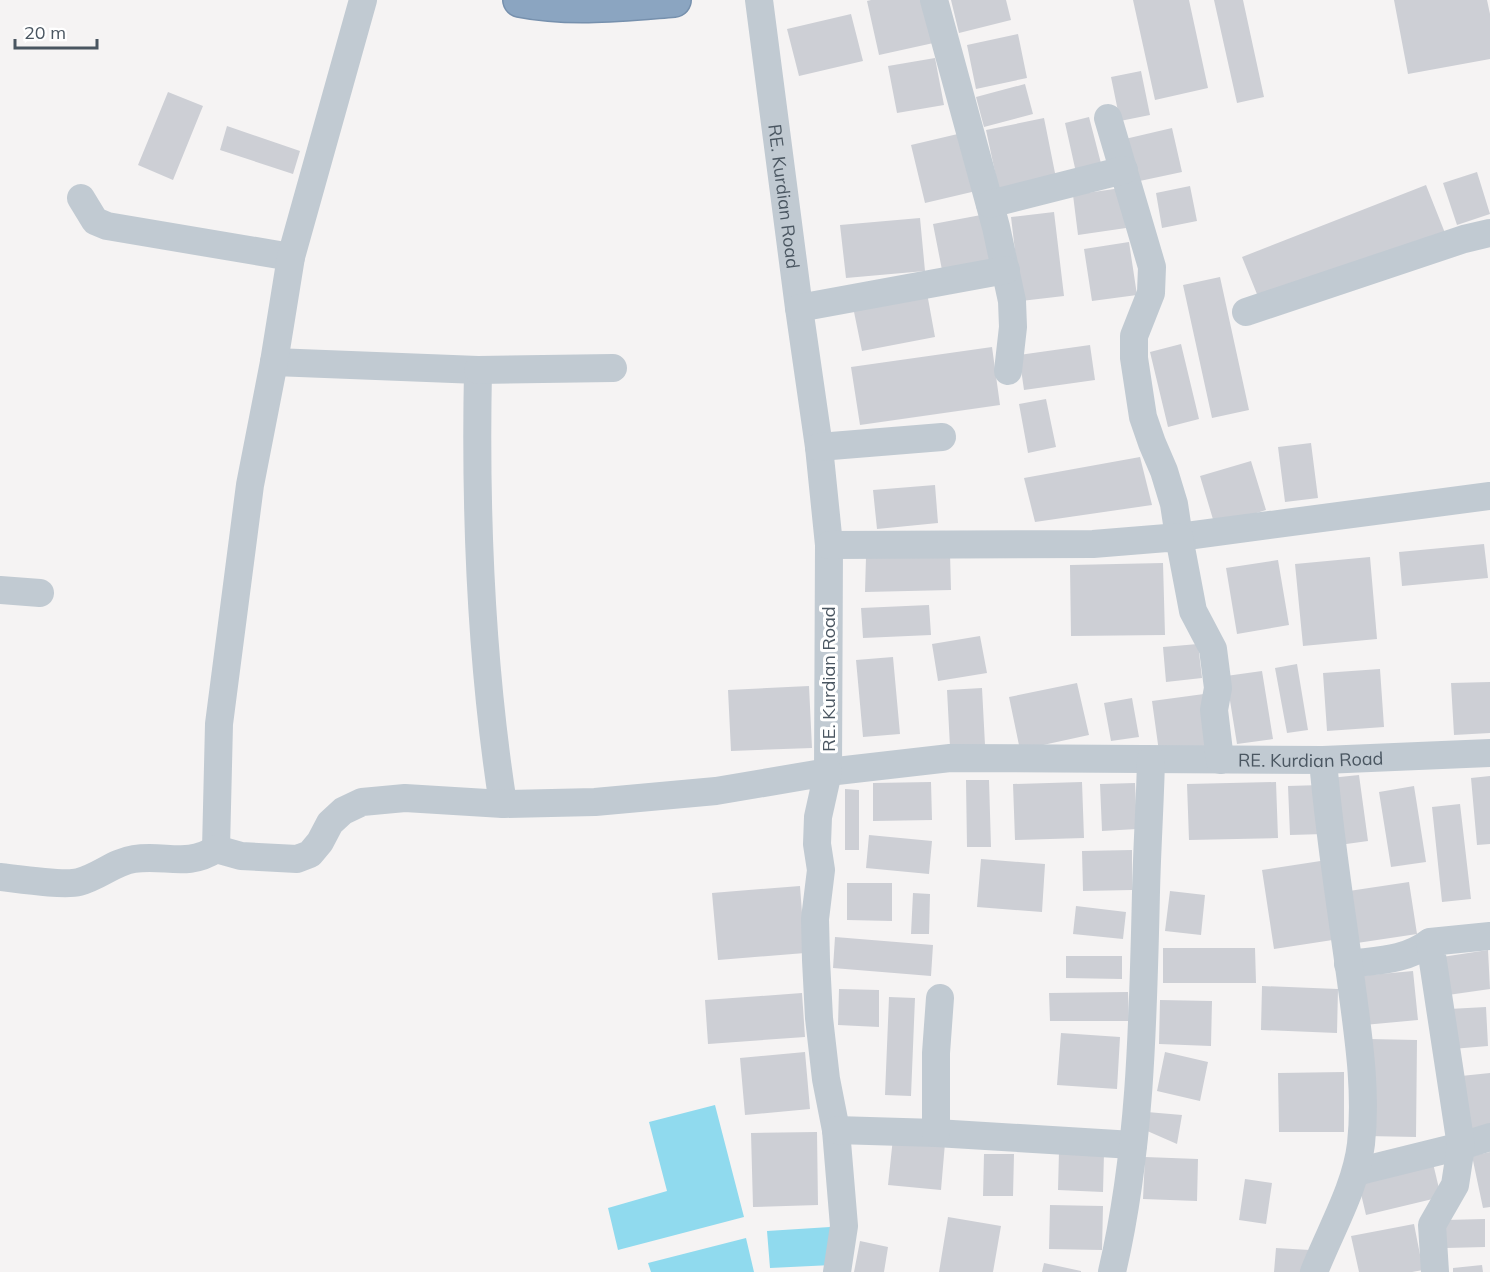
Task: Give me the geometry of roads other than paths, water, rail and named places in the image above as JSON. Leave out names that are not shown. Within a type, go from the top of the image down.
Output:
[{"type":"highway","points":[[520,0],[542,4],[608,5],[674,0]]},
{"type":"street","points":[[216,849],[219,724],[250,485],[274,362],[291,257],[363,0]]},
{"type":"street","name":"RE. Kurdian Road","points":[[759,0],[819,447],[829,545],[828,772],[951,758],[1323,760],[1490,753]]},
{"type":"street","points":[[934,0],[1006,270],[1012,302],[1013,327],[1008,371]]},
{"type":"street","points":[[1108,118],[1152,267],[1151,292],[1134,336],[1134,358],[1143,417],[1174,504],[1193,611],[1213,649],[1218,688],[1214,711],[1220,760]]},
{"type":"street","points":[[990,204],[1124,170]]},
{"type":"street","points":[[81,198],[95,221],[106,226],[291,257]]},
{"type":"street","points":[[1246,312],[1464,239],[1490,233]]},
{"type":"street","points":[[799,308],[1006,270]]},
{"type":"street","points":[[274,362],[478,370],[613,368]]},
{"type":"street","points":[[478,370],[477,496],[486,660],[495,753],[503,804]]},
{"type":"street","points":[[819,447],[942,437]]},
{"type":"street","points":[[829,545],[1093,544],[1179,537],[1490,496]]},
{"type":"street","points":[[0,590],[40,593]]},
{"type":"street","points":[[1112,1272],[1132,1145],[1144,1009],[1151,760]]},
{"type":"street","points":[[1314,1272],[1356,1172],[1361,1145],[1363,1102],[1357,1027],[1328,814],[1323,760]]},
{"type":"street","points":[[0,877],[76,883],[90,879],[124,861],[138,858],[196,859],[216,849],[241,856],[297,859],[310,854],[320,842],[330,823],[342,811],[362,802],[405,798],[503,804],[595,802],[716,791],[828,772],[818,817],[821,870],[815,919],[819,1018],[826,1079],[836,1130],[844,1226],[837,1272]]},
{"type":"street","points":[[1348,964],[1407,955],[1416,952],[1430,942],[1490,936]]},
{"type":"street","points":[[1430,942],[1461,1146],[1455,1185],[1432,1225],[1435,1272]]},
{"type":"street","points":[[936,1133],[936,1053],[940,998]]},
{"type":"street","points":[[836,1130],[936,1133],[1132,1145]]},
{"type":"street","points":[[1356,1172],[1490,1137]]},
{"type":"water","points":[[715,1105],[744,1217],[618,1250],[608,1208],[667,1191],[649,1122]]},
{"type":"water","points":[[830,1227],[832,1265],[770,1268],[767,1231]]},
{"type":"water","points":[[746,1238],[754,1272],[651,1272],[648,1263]]}]
